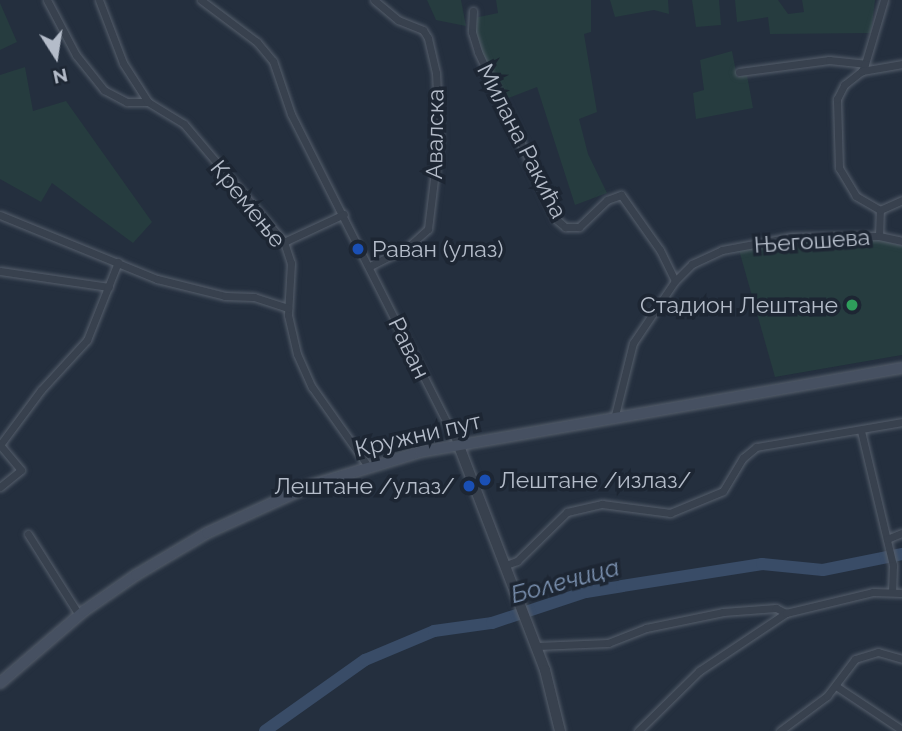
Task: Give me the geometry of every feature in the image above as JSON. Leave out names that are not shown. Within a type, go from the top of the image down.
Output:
[{"type":"main road","name":"Кружни пут","points":[[0,683],[79,615],[207,533],[286,496],[368,466],[459,446],[902,368]]},
{"type":"street","name":"Кремење","points":[[47,0],[76,55],[104,90],[127,102],[148,102],[184,124],[284,242],[291,264],[288,308],[292,338],[309,381],[368,466]]},
{"type":"street","points":[[99,0],[124,63],[148,102]]},
{"type":"street","name":"Раван","points":[[201,0],[257,42],[273,61],[281,93],[459,446],[537,646],[560,731]]},
{"type":"street","name":"Авалска","points":[[370,266],[408,247],[428,229],[439,138],[436,73],[428,38],[423,30],[398,20],[374,0]]},
{"type":"street","points":[[880,210],[856,196],[837,159],[837,99],[844,85],[864,67],[884,0]]},
{"type":"street","name":"Милана Ракића","points":[[473,11],[472,32],[478,52],[557,220],[565,227],[579,227],[614,195],[621,195],[660,250],[675,281]]},
{"type":"street","points":[[739,72],[794,62],[864,67],[902,64]]},
{"type":"street","points":[[880,210],[902,200]]},
{"type":"street","points":[[879,236],[880,210]]},
{"type":"street","points":[[284,242],[344,214]]},
{"type":"street","points":[[0,215],[196,290],[254,297],[288,308]]},
{"type":"street","name":"Његошева","points":[[614,419],[633,342],[675,281],[692,264],[737,246],[792,237],[879,236],[902,241]]},
{"type":"street","points":[[0,487],[21,470],[0,445],[41,390],[87,340],[118,262]]},
{"type":"street","points":[[0,271],[108,287]]},
{"type":"street","points":[[506,565],[518,560],[567,512],[602,503],[670,513],[723,491],[743,458],[756,447],[902,422]]},
{"type":"street","points":[[861,431],[891,559],[892,591]]},
{"type":"street","points":[[887,539],[902,533]]},
{"type":"street","points":[[27,534],[79,615]]},
{"type":"street","points":[[638,731],[699,671],[786,613],[892,591],[902,593]]},
{"type":"street","points":[[537,646],[608,643],[655,626],[723,612],[776,608],[786,613]]},
{"type":"street","points":[[780,731],[836,686],[857,658],[878,652],[902,659]]},
{"type":"street","points":[[836,686],[902,730]]},
{"type":"green space","points":[[427,0],[461,0],[466,26],[436,20]]},
{"type":"green space","points":[[496,0],[591,0],[591,32],[584,34],[597,112],[579,119],[588,154],[607,193],[575,205],[537,87],[501,101],[475,38],[474,18],[498,13]]},
{"type":"green space","points":[[610,0],[668,0],[669,14],[654,10],[615,17]]},
{"type":"green space","points":[[692,0],[719,0],[721,25],[696,27]]},
{"type":"green space","points":[[735,0],[778,0],[788,14],[804,12],[802,0],[875,0],[871,33],[770,34],[768,17],[737,22]]},
{"type":"green space","points":[[0,3],[17,42],[0,50]]},
{"type":"green space","points":[[732,51],[737,77],[747,75],[753,108],[696,119],[693,93],[704,90],[700,60]]},
{"type":"green space","points":[[25,67],[33,111],[66,101],[152,222],[133,243],[52,183],[41,202],[0,179],[0,75]]},
{"type":"green space","points":[[873,238],[902,246],[902,355],[775,377],[739,250],[793,240]]},
{"type":"waterway","name":"Болечица","points":[[265,731],[365,660],[434,631],[492,623],[586,592],[622,586],[762,564],[823,570],[902,554]]},
{"type":"place","name":"Раван (улаз)","points":[[358,249]]},
{"type":"place","name":"Стадион Лештане","points":[[852,305]]},
{"type":"place","name":"Лештане /излаз/","points":[[485,480]]},
{"type":"place","name":"Лештане /улаз/","points":[[469,486]]}]
